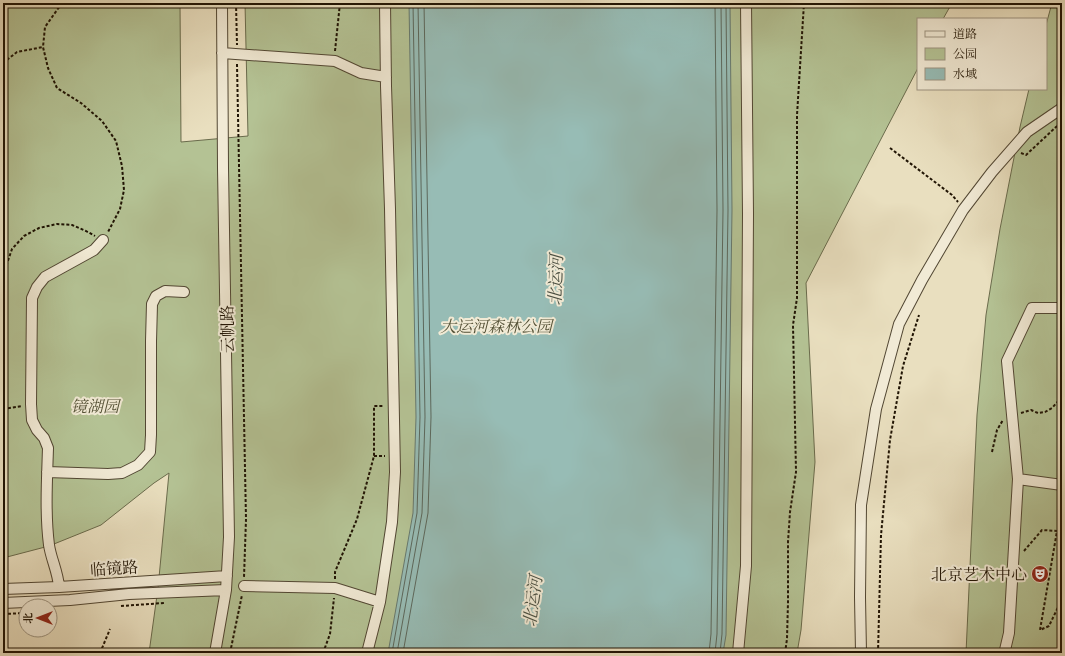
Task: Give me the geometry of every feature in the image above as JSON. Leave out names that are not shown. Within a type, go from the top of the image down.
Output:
[{"type":"street","name":"云帆路","points":[[215,653],[226,590],[229,537],[222,3]]},
{"type":"street","points":[[367,653],[380,602],[392,522],[395,472],[385,3]]},
{"type":"street","points":[[738,653],[746,566],[748,222],[746,3]]},
{"type":"street","points":[[222,52],[335,61],[361,73],[386,77]]},
{"type":"street","points":[[861,653],[861,505],[876,409],[899,324],[922,280],[964,210],[992,172],[1028,132],[1062,108]]},
{"type":"street","points":[[59,587],[58,577],[49,546],[47,524],[48,448],[44,438],[37,430],[32,420],[32,298],[37,287],[45,277],[94,250],[103,240]]},
{"type":"street","points":[[47,472],[122,473],[138,465],[150,452],[152,304],[156,296],[165,291],[184,292]]},
{"type":"street","points":[[1008,653],[1005,650],[1009,633],[1018,479],[1007,361],[1032,308],[1062,308]]},
{"type":"street","points":[[1018,479],[1062,485]]},
{"type":"street","name":"临镜路","points":[[3,589],[59,587],[227,576]]},
{"type":"street","points":[[244,586],[335,588],[380,602]]},
{"type":"street","name":"临镜路","points":[[3,603],[70,600],[129,594],[226,590]]},
{"type":"path","points":[[3,275],[12,249],[24,236],[39,228],[57,224],[72,225],[103,240],[111,228],[120,209],[124,190],[122,166],[116,141],[102,121],[81,103],[58,88],[48,68],[43,47],[45,27],[62,3]]},
{"type":"path","name":"云帆路","points":[[230,653],[244,586],[246,519],[236,3]]},
{"type":"path","points":[[335,61],[340,3]]},
{"type":"path","points":[[786,653],[788,542],[790,512],[796,472],[793,325],[797,298],[797,115],[804,3]]},
{"type":"path","points":[[3,62],[17,52],[43,47]]},
{"type":"path","points":[[1012,149],[1026,155],[1062,123]]},
{"type":"path","points":[[890,148],[952,194],[964,210]]},
{"type":"path","points":[[878,653],[881,535],[890,440],[903,366],[919,315]]},
{"type":"path","points":[[3,409],[31,404]]},
{"type":"path","points":[[323,653],[330,634],[335,588],[335,572],[357,520],[374,456],[374,406],[394,406]]},
{"type":"path","points":[[1012,563],[1042,530],[1057,531],[1040,630],[1049,626],[1062,599]]},
{"type":"path","points":[[115,606],[169,603]]},
{"type":"path","points":[[3,614],[18,613]]},
{"type":"path","points":[[100,653],[110,629]]},
{"type":"green space","name":"大运河森林公园","points":[[3,3],[180,3],[181,142],[248,136],[245,3],[952,3],[944,18],[917,18],[917,70],[806,283],[815,462],[801,630],[797,653],[149,653],[158,588],[169,473],[101,525],[49,546],[3,557]]},
{"type":"green space","points":[[1052,3],[1062,3],[1062,653],[966,653],[977,415],[986,315],[1000,229],[1029,90],[1047,90],[1047,21]]},
{"type":"water","name":"北运河","points":[[409,3],[730,3],[732,210],[726,635],[723,653],[388,653],[413,513],[416,417]]},
{"type":"place","name":"北京艺术中心","points":[[1040,574]]},
{"type":"park label","name":"镜湖园","points":[[95,406]]}]
